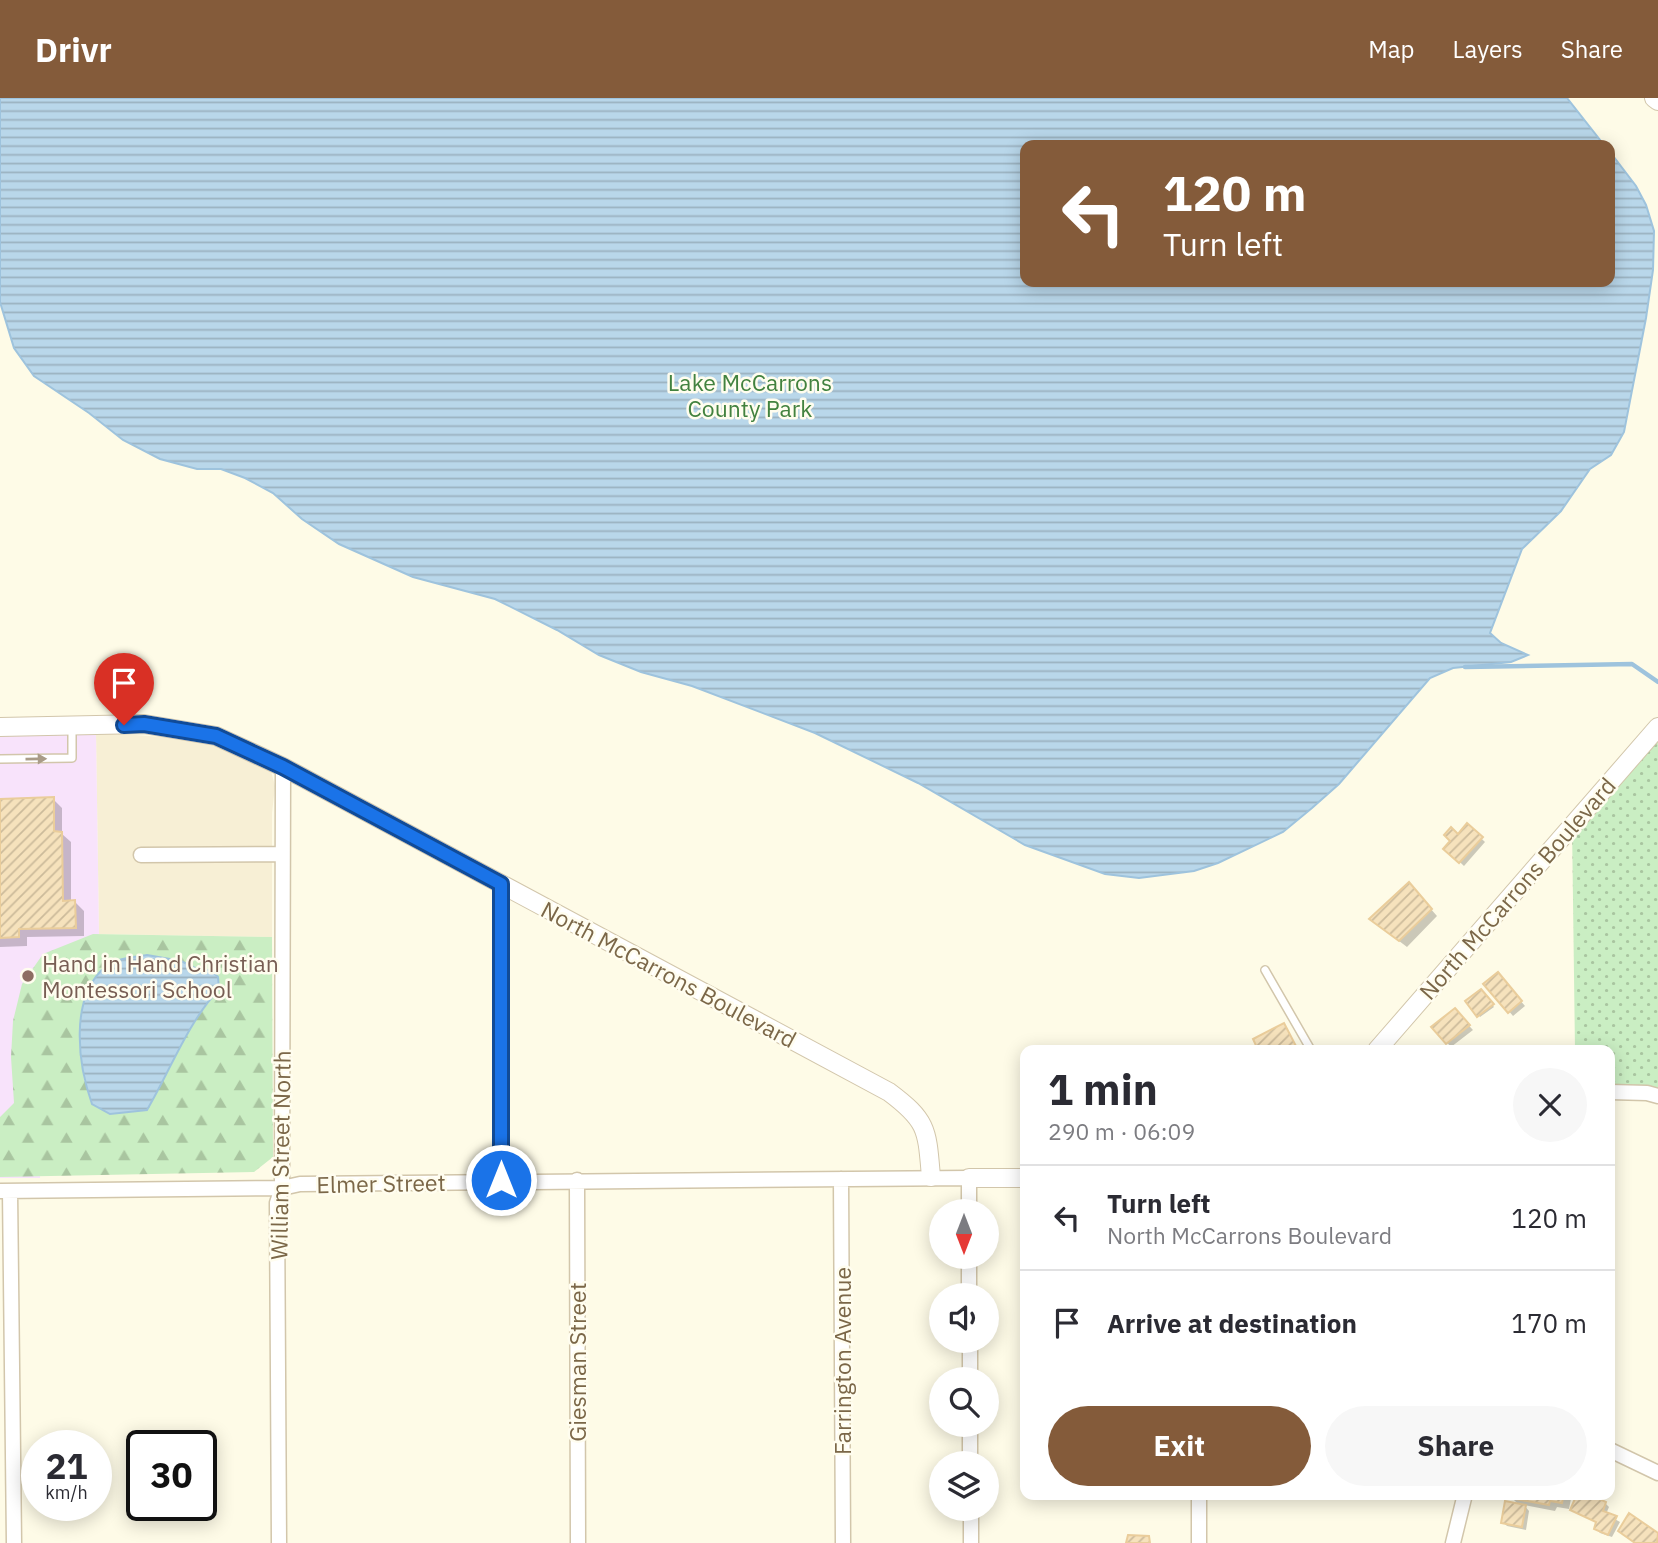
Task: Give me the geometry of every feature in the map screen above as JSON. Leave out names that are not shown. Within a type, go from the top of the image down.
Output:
[{"type":"street","points":[[1654,98],[1658,101]]},
{"type":"street","name":"North McCarrons Boulevard","points":[[0,727],[144,724],[216,736],[283,767],[889,1092],[919,1118],[927,1134],[931,1177]]},
{"type":"street","name":"North McCarrons Boulevard","points":[[1381,1045],[1658,727]]},
{"type":"street","name":"William Street North","points":[[279,1543],[277,1203],[282,1188],[283,767]]},
{"type":"street","points":[[141,855],[281,855]]},
{"type":"street","points":[[501,884],[501,1180]]},
{"type":"street","points":[[1615,1092],[1658,1096]]},
{"type":"street","points":[[969,1199],[968,1178],[1020,1178]]},
{"type":"street","name":"Elmer Street","points":[[5,1191],[282,1188],[300,1184],[501,1180],[968,1178]]},
{"type":"street","name":"Farrington Avenue","points":[[841,1179],[843,1543]]},
{"type":"street","name":"Giesman Street","points":[[577,1180],[578,1543]]},
{"type":"street","points":[[5,1191],[13,1543]]},
{"type":"street","points":[[1615,1452],[1658,1473]]},
{"type":"street","points":[[1199,1500],[1199,1543]]},
{"type":"street","points":[[1453,1543],[1464,1500]]},
{"type":"street","points":[[971,1521],[971,1543]]},
{"type":"lane","points":[[0,760],[72,758],[72,726]]},
{"type":"lane","points":[[1265,970],[1308,1045]]},
{"type":"shaded area","points":[[96,732],[188,739],[219,746],[271,771],[275,786],[272,813],[272,937],[99,934]]},
{"type":"shaded area","name":"Hand in Hand Christian Montessori School","points":[[96,732],[99,934],[68,954],[43,997],[40,1178],[0,1178],[0,735]]},
{"type":"green space","points":[[1658,727],[1658,1096],[1615,1092],[1615,1045],[1575,1045],[1572,825]]},
{"type":"green space","points":[[93,934],[272,937],[273,1157],[254,1172],[0,1177],[0,1117],[14,1103],[11,1057],[13,1021],[22,984],[43,954]],"holes":[[[181,961],[199,970],[211,970],[219,989],[191,1026],[158,1091],[84,1081],[80,1018]]]},
{"type":"water","name":"Lake McCarrons County Park","points":[[0,98],[1567,98],[1600,140],[1020,140],[1020,287],[1615,287],[1615,159],[1636,186],[1646,205],[1654,231],[1653,270],[1646,318],[1624,432],[1611,455],[1590,469],[1561,511],[1522,549],[1490,633],[1501,643],[1528,655],[1511,662],[1453,668],[1430,678],[1339,784],[1283,832],[1218,863],[1194,871],[1139,878],[1105,874],[1025,845],[918,783],[815,733],[692,686],[641,672],[599,655],[495,599],[413,577],[339,544],[302,519],[273,493],[245,478],[221,469],[197,469],[160,459],[123,440],[34,376],[14,348],[0,302]]},
{"type":"water","points":[[147,955],[181,961],[199,970],[211,970],[218,977],[219,989],[188,1032],[147,1110],[110,1114],[92,1104],[87,1088],[80,1052],[81,1014],[94,980],[105,967],[120,960]]},
{"type":"building","points":[[54,797],[54,831],[62,832],[63,901],[75,900],[76,928],[19,929],[19,937],[0,938],[0,799]]},
{"type":"building","points":[[1467,823],[1483,837],[1459,863],[1443,849],[1450,841],[1444,835],[1451,827],[1458,834]]},
{"type":"building","points":[[1409,882],[1432,909],[1399,941],[1369,919]]},
{"type":"building","points":[[1498,972],[1522,1001],[1508,1013],[1483,984]]},
{"type":"building","points":[[1481,989],[1494,1004],[1477,1017],[1465,1001]]},
{"type":"building","points":[[1455,1008],[1470,1025],[1446,1044],[1431,1027]]},
{"type":"building","points":[[1284,1023],[1295,1045],[1256,1045],[1253,1039]]},
{"type":"building","points":[[1521,1500],[1563,1500],[1562,1503],[1550,1501],[1549,1505]]},
{"type":"building","points":[[1574,1500],[1602,1500],[1606,1502],[1603,1511],[1617,1516],[1608,1535],[1594,1529],[1596,1522],[1570,1510]]},
{"type":"building","points":[[1505,1501],[1526,1505],[1522,1527],[1501,1523]]},
{"type":"building","points":[[1629,1513],[1658,1533],[1657,1543],[1635,1543],[1618,1531]]},
{"type":"building","points":[[1128,1535],[1149,1536],[1150,1543],[1126,1543]]},
{"type":"waterway","points":[[1465,667],[1632,664],[1658,682]]},
{"type":"place","name":"Hand in Hand Christian Montessori School","points":[[28,976]]},
{"type":"route","points":[[124,725],[144,724],[216,736],[283,767],[501,884],[501,1180]]}]
